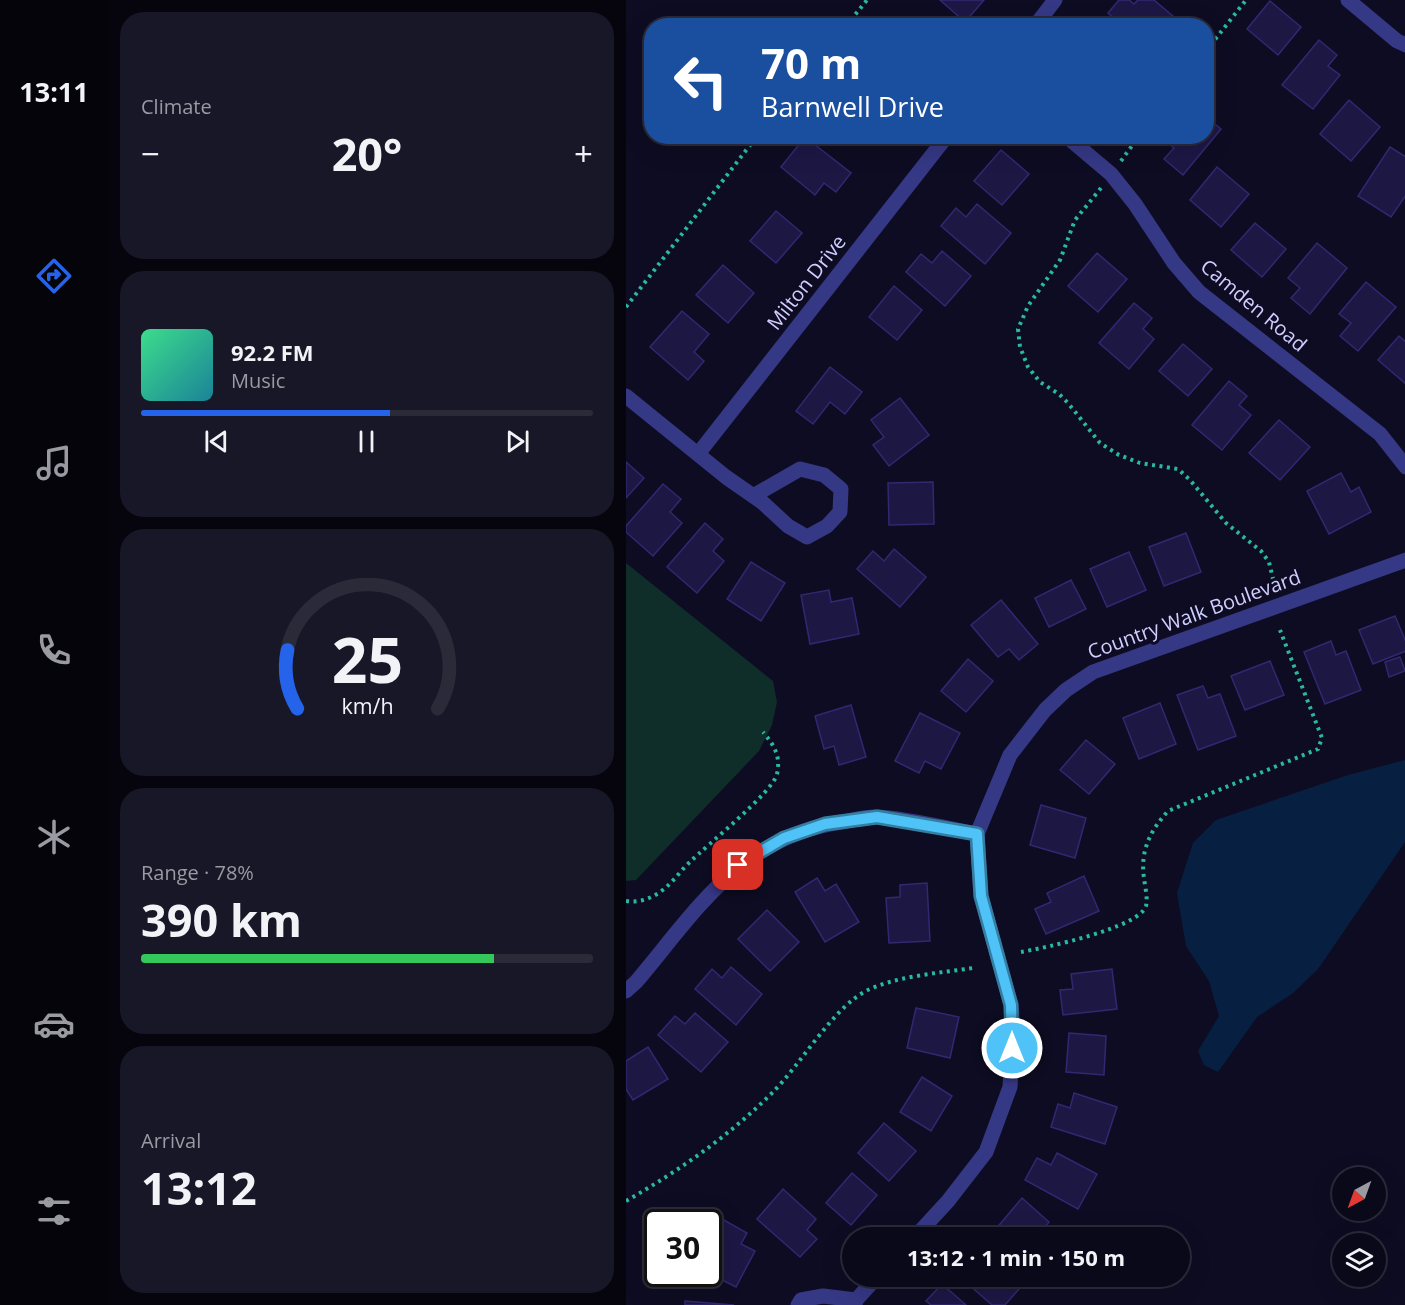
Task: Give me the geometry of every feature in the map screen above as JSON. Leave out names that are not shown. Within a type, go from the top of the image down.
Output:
[{"type":"street","points":[[1041,18],[1055,0]]},
{"type":"street","points":[[1348,0],[1402,43],[1406,58]]},
{"type":"street","name":"Milton Drive","points":[[698,454],[941,144]]},
{"type":"street","name":"Camden Road","points":[[1075,144],[1111,174],[1135,204],[1174,263],[1199,292],[1380,434],[1406,467]]},
{"type":"street","points":[[626,396],[788,526],[807,537],[827,526],[840,512],[841,489],[824,475],[800,469],[753,496]]},
{"type":"street","name":"Country Walk Boulevard","points":[[924,1227],[948,1201],[986,1152],[1010,1088],[1013,1029],[1011,1005],[981,896],[977,834],[1010,754],[1045,710],[1066,690],[1093,672],[1406,560]]},
{"type":"street","points":[[626,991],[719,882],[738,865],[784,838],[825,824],[877,817],[977,834]]},
{"type":"street","points":[[797,1305],[801,1300],[823,1296],[855,1303],[869,1287]]},
{"type":"path","points":[[852,18],[867,0]]},
{"type":"path","points":[[1214,41],[1246,0]]},
{"type":"path","points":[[626,307],[751,144]]},
{"type":"path","points":[[1118,164],[1133,144]]},
{"type":"path","points":[[1104,185],[1075,220],[1060,260],[1028,306],[1018,329],[1020,347],[1028,367],[1040,382],[1059,394],[1100,442],[1119,455],[1140,463],[1178,469],[1190,480],[1226,524],[1261,551],[1269,562],[1273,579]]},
{"type":"path","points":[[1021,952],[1084,937],[1124,924],[1140,914],[1145,907],[1146,898],[1143,873],[1147,841],[1156,824],[1168,811],[1318,749],[1322,738],[1280,630]]},
{"type":"path","points":[[626,901],[638,902],[649,899],[665,889],[688,863],[763,796],[775,781],[778,773],[778,754],[763,732]]},
{"type":"path","points":[[626,1201],[675,1173],[729,1134],[775,1090],[843,1010],[859,995],[868,990],[909,978],[973,968]]},
{"type":"green space","points":[[626,563],[773,681],[777,702],[772,725],[759,751],[636,880],[626,881]]},
{"type":"water","points":[[1405,760],[1405,842],[1318,969],[1293,993],[1257,1017],[1218,1072],[1204,1065],[1198,1051],[1219,1016],[1209,981],[1186,946],[1177,893],[1193,843],[1216,820],[1348,775]]},
{"type":"building","points":[[940,0],[984,0],[968,18],[960,18]]},
{"type":"building","points":[[1119,0],[1129,0],[1134,4],[1138,0],[1154,0],[1175,18],[1113,18],[1108,13]]},
{"type":"building","points":[[1270,1],[1301,27],[1278,55],[1247,29]]},
{"type":"building","points":[[1319,40],[1337,55],[1328,66],[1340,75],[1313,109],[1282,85]]},
{"type":"building","points":[[1349,100],[1380,127],[1351,161],[1320,134]]},
{"type":"building","points":[[1214,123],[1221,129],[1214,137]]},
{"type":"building","points":[[799,144],[814,144],[851,173],[836,192],[824,183],[815,195],[781,167]]},
{"type":"building","points":[[1169,144],[1209,144],[1183,175],[1164,159],[1174,148]]},
{"type":"building","points":[[1390,147],[1406,157],[1406,195],[1391,217],[1358,196]]},
{"type":"building","points":[[1001,150],[1029,174],[1002,205],[974,181]]},
{"type":"building","points":[[1217,167],[1249,194],[1221,227],[1190,200]]},
{"type":"building","points":[[977,204],[1011,233],[985,264],[941,226],[956,208],[966,217]]},
{"type":"building","points":[[776,211],[802,233],[776,263],[750,241]]},
{"type":"building","points":[[1255,223],[1286,249],[1262,277],[1231,250]]},
{"type":"building","points":[[1317,243],[1347,268],[1310,314],[1291,298],[1300,288],[1288,278]]},
{"type":"building","points":[[942,251],[971,276],[945,306],[906,272],[921,254],[932,263]]},
{"type":"building","points":[[1097,253],[1127,279],[1098,312],[1068,286]]},
{"type":"building","points":[[723,265],[754,293],[728,323],[696,295]]},
{"type":"building","points":[[1366,282],[1396,307],[1358,351],[1340,336],[1351,323],[1339,314]]},
{"type":"building","points":[[894,286],[922,310],[897,340],[869,317]]},
{"type":"building","points":[[1134,303],[1152,318],[1143,329],[1154,339],[1129,369],[1099,343]]},
{"type":"building","points":[[682,311],[709,334],[694,352],[704,361],[688,380],[650,347]]},
{"type":"building","points":[[1399,336],[1406,342],[1406,384],[1378,360]]},
{"type":"building","points":[[1183,344],[1212,369],[1188,396],[1159,371]]},
{"type":"building","points":[[830,367],[862,392],[845,414],[830,402],[813,424],[796,411]]},
{"type":"building","points":[[1229,381],[1247,396],[1239,405],[1251,415],[1222,450],[1192,425]]},
{"type":"building","points":[[900,398],[929,435],[889,466],[873,445],[884,437],[871,420]]},
{"type":"building","points":[[1279,420],[1310,447],[1280,480],[1249,453]]},
{"type":"building","points":[[626,462],[644,478],[626,498]]},
{"type":"building","points":[[1341,473],[1351,492],[1359,487],[1371,512],[1329,534],[1307,491]]},
{"type":"building","points":[[933,482],[934,524],[889,525],[888,483]]},
{"type":"building","points":[[663,484],[681,499],[670,512],[682,523],[653,556],[626,532],[626,526]]},
{"type":"building","points":[[705,523],[723,539],[713,551],[724,561],[697,593],[667,567]]},
{"type":"building","points":[[1186,533],[1201,572],[1164,586],[1149,547]]},
{"type":"building","points":[[894,549],[926,577],[900,607],[857,569],[873,551],[884,561]]},
{"type":"building","points":[[1129,552],[1146,590],[1107,607],[1090,569]]},
{"type":"building","points":[[751,562],[785,583],[761,621],[727,599]]},
{"type":"building","points":[[1071,580],[1086,609],[1049,627],[1035,598]]},
{"type":"building","points":[[829,590],[831,602],[852,598],[859,634],[810,644],[801,595]]},
{"type":"building","points":[[1001,600],[1038,644],[1019,660],[1009,649],[998,657],[971,625]]},
{"type":"building","points":[[1395,616],[1406,642],[1406,651],[1373,664],[1359,630]]},
{"type":"building","points":[[1331,641],[1336,655],[1346,651],[1361,690],[1325,704],[1304,652]]},
{"type":"building","points":[[1400,657],[1405,671],[1389,677],[1385,662]]},
{"type":"building","points":[[968,659],[993,681],[966,712],[941,691]]},
{"type":"building","points":[[1270,661],[1284,695],[1245,710],[1231,676]]},
{"type":"building","points":[[1203,686],[1208,698],[1220,694],[1236,736],[1198,750],[1177,695]]},
{"type":"building","points":[[1160,703],[1176,744],[1139,759],[1123,718]]},
{"type":"building","points":[[851,705],[866,757],[839,765],[834,746],[824,749],[815,716]]},
{"type":"building","points":[[920,713],[960,733],[941,769],[925,761],[919,773],[895,761]]},
{"type":"building","points":[[1086,740],[1115,764],[1089,794],[1060,770]]},
{"type":"building","points":[[1041,805],[1086,818],[1075,858],[1030,845]]},
{"type":"building","points":[[1084,876],[1099,911],[1046,934],[1035,909],[1051,902],[1047,893]]},
{"type":"building","points":[[817,878],[825,891],[836,884],[859,922],[825,942],[795,892]]},
{"type":"building","points":[[927,883],[930,941],[889,943],[886,898],[900,897],[900,885]]},
{"type":"building","points":[[767,910],[799,942],[770,971],[738,939]]},
{"type":"building","points":[[731,967],[762,994],[736,1025],[695,989],[712,969],[722,978]]},
{"type":"building","points":[[1112,969],[1117,1009],[1063,1015],[1060,990],[1073,989],[1071,974]]},
{"type":"building","points":[[916,1008],[959,1017],[950,1058],[907,1048]]},
{"type":"building","points":[[695,1013],[728,1042],[701,1072],[658,1035],[675,1016],[685,1024]]},
{"type":"building","points":[[1069,1033],[1106,1036],[1104,1075],[1066,1072]]},
{"type":"building","points":[[648,1047],[668,1079],[633,1100],[626,1089],[626,1061]]},
{"type":"building","points":[[922,1077],[952,1096],[931,1131],[900,1112]]},
{"type":"building","points":[[1074,1093],[1117,1107],[1105,1144],[1051,1127],[1058,1104],[1070,1108]]},
{"type":"building","points":[[884,1123],[916,1151],[889,1181],[858,1153]]},
{"type":"building","points":[[1057,1153],[1097,1174],[1078,1209],[1025,1180],[1037,1158],[1051,1165]]},
{"type":"building","points":[[852,1173],[877,1195],[851,1225],[826,1203]]},
{"type":"building","points":[[783,1189],[816,1219],[807,1230],[817,1239],[800,1257],[757,1219]]},
{"type":"building","points":[[1022,1198],[1049,1222],[1045,1227],[998,1227]]},
{"type":"building","points":[[722,1219],[747,1233],[741,1244],[755,1251],[736,1287],[722,1280]]},
{"type":"building","points":[[939,1287],[945,1287],[966,1305],[931,1305],[926,1301]]},
{"type":"building","points":[[972,1287],[1021,1287],[1005,1305],[992,1305]]},
{"type":"building","points":[[685,1301],[734,1305],[685,1305]]},
{"type":"route","points":[[738,865],[784,838],[825,824],[877,817],[977,834],[981,896],[1011,1005],[1012,1048]]}]
